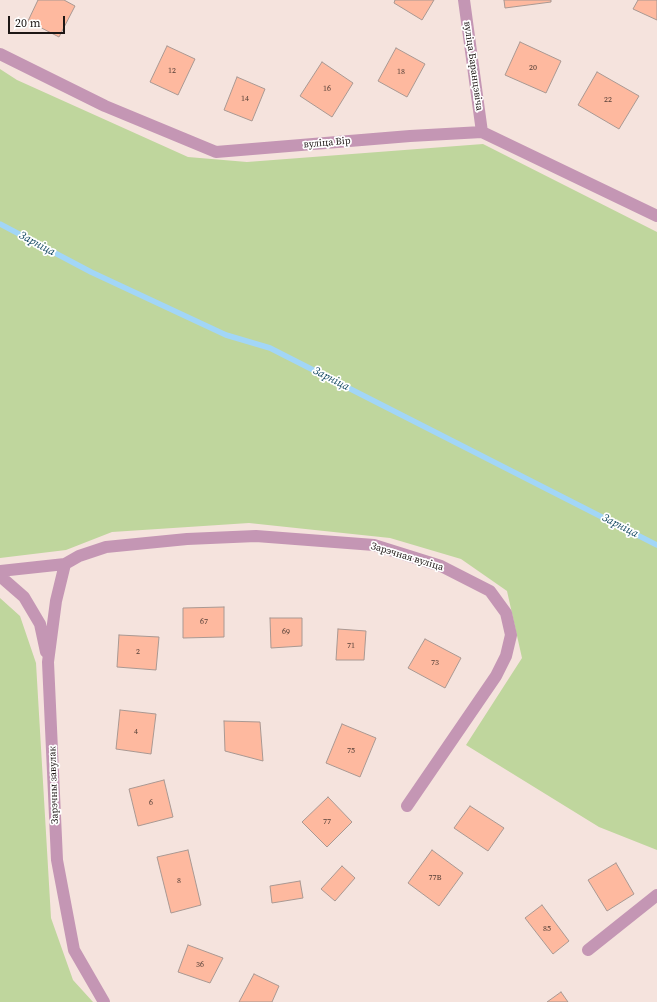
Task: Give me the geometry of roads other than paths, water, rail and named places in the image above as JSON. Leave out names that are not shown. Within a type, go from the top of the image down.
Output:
[{"type":"street","name":"вуліца Баранцэвіча","points":[[464,0],[482,132]]},
{"type":"street","name":"вуліца Вір","points":[[0,54],[105,106],[216,152],[410,136],[482,132],[657,216]]},
{"type":"street","name":"Зарэчная вуліца","points":[[0,571],[65,564],[78,556],[106,547],[187,539],[256,536],[374,545],[441,566],[490,591],[506,614],[511,635],[506,656],[496,676],[408,806]]},
{"type":"street","name":"Зарэчны завулак","points":[[65,564],[56,601],[48,662],[57,860],[74,950],[103,1001]]},
{"type":"street","points":[[0,576],[24,597],[40,624],[48,662]]},
{"type":"street","points":[[588,950],[657,895]]},
{"type":"waterway","name":"Зарніца","points":[[0,224],[91,272],[226,335],[270,348],[657,545]]}]
